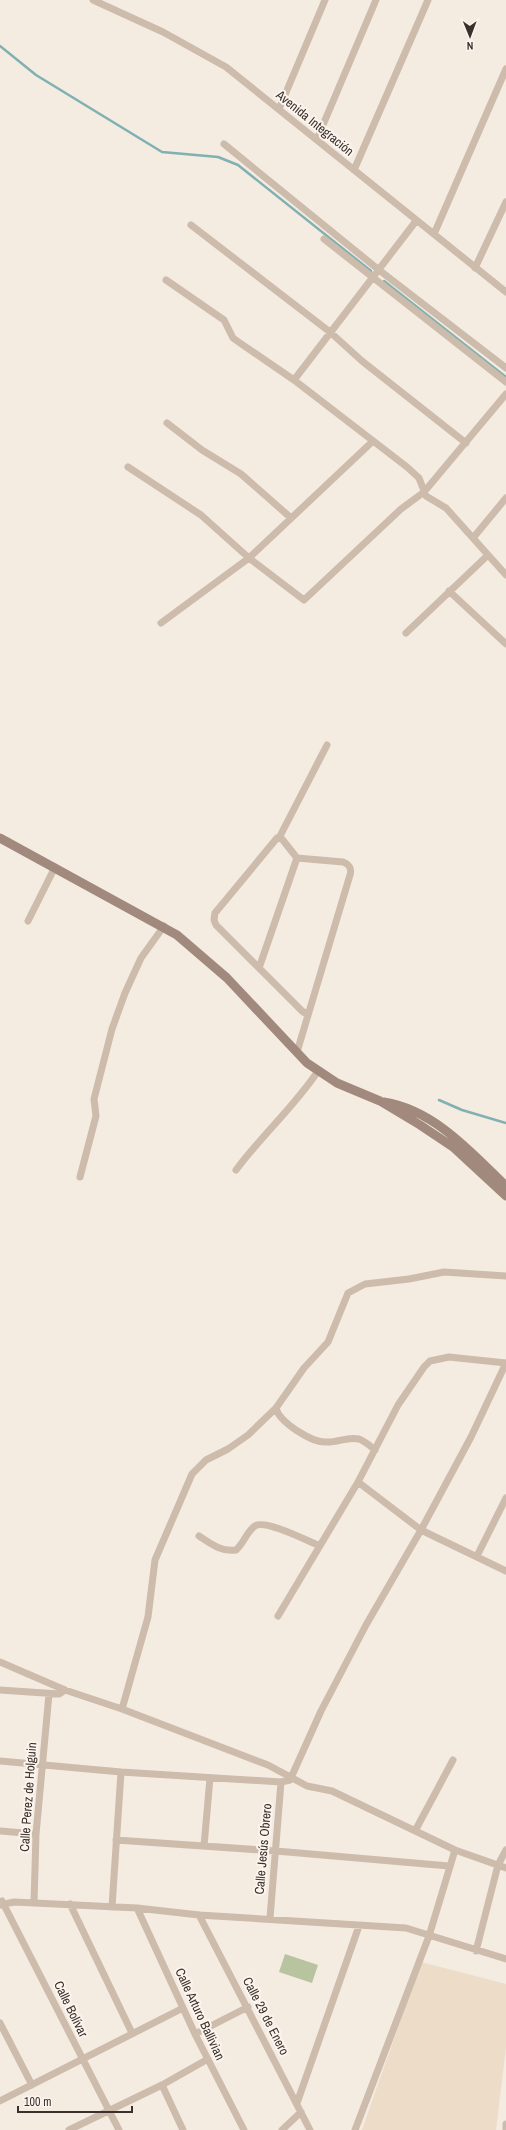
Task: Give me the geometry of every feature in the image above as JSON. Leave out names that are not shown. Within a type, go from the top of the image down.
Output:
[{"type":"street","name":"Avenida Integración","points":[[93,0],[192,47],[226,67],[506,292]]},
{"type":"street","points":[[279,109],[325,0]]},
{"type":"street","points":[[317,139],[376,0]]},
{"type":"street","points":[[354,170],[428,0]]},
{"type":"street","points":[[434,234],[506,69]]},
{"type":"street","points":[[224,144],[379,270],[506,368]]},
{"type":"street","points":[[475,268],[506,202]]},
{"type":"street","points":[[294,380],[416,221]]},
{"type":"street","points":[[191,225],[330,332],[362,361],[466,443]]},
{"type":"street","points":[[324,239],[506,382]]},
{"type":"street","points":[[166,280],[212,310],[224,320],[233,338],[294,380],[415,474],[422,485],[424,492],[429,498],[446,508],[506,575]]},
{"type":"street","points":[[128,468],[201,515],[249,558],[304,600],[402,509],[424,492],[506,394]]},
{"type":"street","points":[[167,423],[202,450],[241,474],[291,518]]},
{"type":"street","points":[[161,623],[249,558],[373,441]]},
{"type":"street","points":[[473,538],[506,498]]},
{"type":"street","points":[[406,633],[488,555]]},
{"type":"street","points":[[450,591],[506,644]]},
{"type":"street","points":[[308,1015],[302,1011],[216,926],[214,918],[215,913],[274,839],[279,838],[327,745]]},
{"type":"street","points":[[0,838],[164,926],[189,944],[227,978],[297,1052],[318,1071],[337,1083],[380,1101],[452,1147],[506,1196]]},
{"type":"street","points":[[279,838],[282,839],[296,858],[343,862],[351,869],[297,1052]]},
{"type":"street","points":[[259,968],[296,858]]},
{"type":"street","points":[[28,921],[55,867]]},
{"type":"street","points":[[80,1178],[96,1116],[94,1099],[112,1029],[124,993],[141,958],[164,926]]},
{"type":"street","points":[[236,1170],[264,1136],[302,1095],[318,1071]]},
{"type":"street","points":[[380,1101],[401,1104],[448,1132],[506,1186]]},
{"type":"street","points":[[122,1709],[148,1617],[155,1560],[192,1474],[206,1460],[228,1449],[248,1435],[276,1408],[304,1368],[328,1342],[348,1293],[358,1286],[444,1272],[506,1276]]},
{"type":"street","points":[[0,1761],[121,1772],[288,1782],[292,1778],[321,1711],[366,1625],[421,1530],[471,1437],[506,1363],[462,1357],[439,1358],[430,1361],[398,1404],[358,1482],[278,1616]]},
{"type":"street","points":[[276,1408],[277,1415],[286,1423],[312,1438],[323,1442],[333,1443],[349,1438],[361,1440],[375,1450]]},
{"type":"street","points":[[358,1482],[421,1530],[506,1571]]},
{"type":"street","points":[[477,1556],[506,1498]]},
{"type":"street","points":[[199,1536],[216,1548],[227,1551],[236,1550],[254,1527],[259,1524],[270,1525],[320,1546]]},
{"type":"street","points":[[0,1662],[65,1690],[122,1709],[268,1765],[307,1786],[332,1791],[455,1850],[506,1868]]},
{"type":"street","points":[[0,1690],[62,1694],[65,1690]]},
{"type":"street","name":"Calle Perez de Holguin","points":[[34,1903],[36,1834],[49,1694]]},
{"type":"street","points":[[415,1831],[453,1760]]},
{"type":"street","points":[[112,1907],[121,1772]]},
{"type":"street","points":[[204,1846],[210,1778]]},
{"type":"street","name":"Calle Jesús Obrero","points":[[270,1918],[281,1782]]},
{"type":"street","points":[[0,1831],[36,1834]]},
{"type":"street","points":[[116,1840],[276,1851],[448,1866]]},
{"type":"street","points":[[355,2130],[429,1936],[448,1866],[455,1850]]},
{"type":"street","points":[[476,1951],[498,1865],[506,1850]]},
{"type":"street","points":[[2,1903],[70,1904],[137,1908],[199,1915],[270,1918],[359,1926],[406,1928],[476,1951],[506,1959]]},
{"type":"street","name":"Calle Bolívar","points":[[2,1903],[119,2130]]},
{"type":"street","points":[[70,1904],[132,2033]]},
{"type":"street","name":"Calle Arturo Ballivian","points":[[137,1908],[183,2008],[244,2130]]},
{"type":"street","name":"Calle 29 de Enero","points":[[199,1915],[248,2007],[310,2130]]},
{"type":"street","points":[[297,2103],[359,1926]]},
{"type":"street","points":[[196,2034],[248,2007]]},
{"type":"street","points":[[0,2101],[183,2008]]},
{"type":"street","points":[[0,2022],[32,2085]]},
{"type":"street","points":[[69,2130],[162,2085],[208,2059]]},
{"type":"street","points":[[162,2085],[183,2130]]},
{"type":"street","points":[[282,2130],[301,2112]]},
{"type":"street","points":[[506,2124],[506,2130]]},
{"type":"green space","points":[[285,1954],[318,1965],[312,1983],[279,1972]]},
{"type":"shaded area","points":[[421,1962],[506,1984],[506,2047],[496,2130],[362,2130]]},
{"type":"waterway","points":[[0,46],[36,75],[162,152],[218,157],[238,165],[371,271]]},
{"type":"waterway","points":[[384,281],[506,377]]},
{"type":"waterway","points":[[439,1100],[462,1110],[506,1123]]}]
